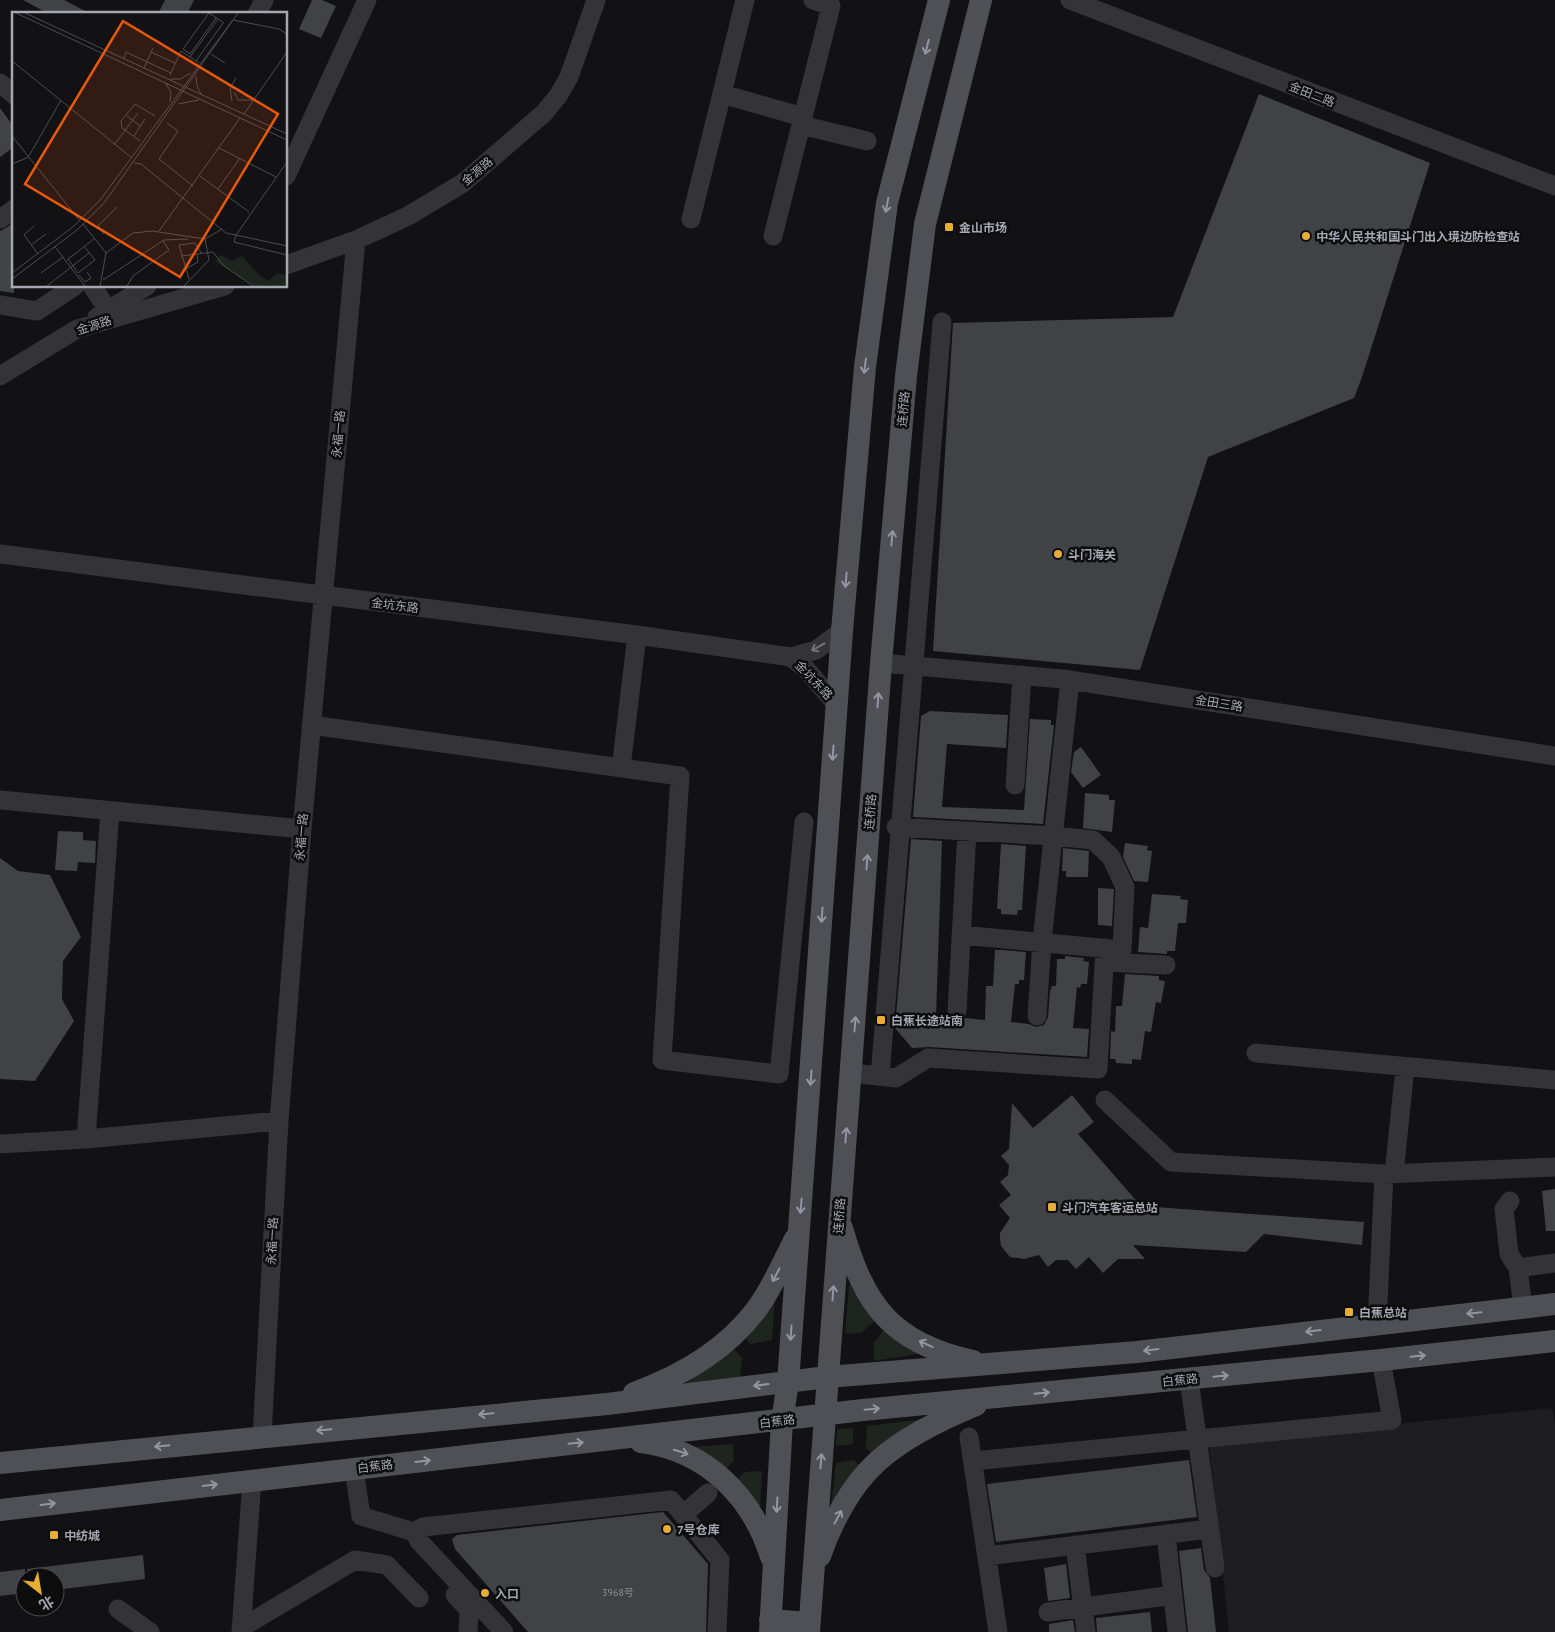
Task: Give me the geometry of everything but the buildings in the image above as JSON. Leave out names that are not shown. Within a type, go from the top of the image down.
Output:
[{"type":"main road","points":[[809,1628],[770,1626],[782,1421],[788,1382],[804,1180],[842,631],[865,367],[887,204],[939,0]]},
{"type":"main road","name":"连桥路","points":[[809,1628],[823,1415],[852,1073],[881,663],[906,376],[925,224],[981,0]]},
{"type":"main road","points":[[804,1180],[842,1183]]},
{"type":"main road","points":[[839,1218],[847,1245],[861,1279],[876,1308],[895,1328],[934,1348],[959,1358],[989,1364]]},
{"type":"main road","points":[[607,1404],[683,1371],[718,1349],[757,1309],[799,1232]]},
{"type":"main road","points":[[0,1463],[262,1436],[607,1404],[827,1377],[1137,1352],[1555,1304]]},
{"type":"main road","name":"白蕉路","points":[[0,1510],[823,1415],[1555,1341]]},
{"type":"main road","points":[[813,1579],[825,1542],[840,1513],[876,1462],[903,1442],[930,1427],[993,1398]]},
{"type":"main road","points":[[534,1410],[535,1448]]},
{"type":"main road","points":[[616,1439],[654,1444],[689,1454],[707,1465],[734,1490],[752,1513],[765,1538],[774,1566]]},
{"type":"street","points":[[258,12],[264,0]]},
{"type":"street","points":[[288,172],[367,0]]},
{"type":"street","name":"金源路","points":[[288,264],[356,240],[408,216],[462,184],[544,112],[558,96],[569,77],[596,0]]},
{"type":"street","points":[[691,219],[745,0]]},
{"type":"street","points":[[773,236],[831,6],[813,0]]},
{"type":"street","name":"金田二路","points":[[1070,0],[1555,186]]},
{"type":"street","points":[[0,83],[12,93]]},
{"type":"street","points":[[722,94],[867,141]]},
{"type":"street","points":[[0,219],[12,210]]},
{"type":"street","name":"永福一路","points":[[262,1436],[279,1121],[311,724],[356,240]]},
{"type":"street","points":[[0,305],[37,311],[72,288]]},
{"type":"street","points":[[93,288],[108,310]]},
{"type":"street","points":[[77,330],[145,288]]},
{"type":"street","name":"金源路","points":[[0,376],[77,330],[218,288]]},
{"type":"street","points":[[888,1077],[914,666],[942,322]]},
{"type":"street","name":"金坑东路","points":[[0,554],[637,635],[791,657],[816,650],[842,631]]},
{"type":"street","points":[[621,768],[637,635]]},
{"type":"street","name":"金坑东路","points":[[791,657],[806,669],[837,705]]},
{"type":"street","name":"金田三路","points":[[881,663],[1070,680],[1555,756]]},
{"type":"street","points":[[1014,785],[1022,675]]},
{"type":"street","points":[[1037,1016],[1042,941],[1070,680]]},
{"type":"street","points":[[311,724],[680,776],[662,1060],[779,1074],[804,822]]},
{"type":"street","points":[[0,800],[302,829]]},
{"type":"street","points":[[86,1139],[110,811]]},
{"type":"street","points":[[896,827],[1093,840],[1111,857],[1125,887],[1122,950],[1105,955]]},
{"type":"street","points":[[957,1011],[967,831]]},
{"type":"street","points":[[961,935],[1042,941],[1105,955],[1166,965]]},
{"type":"street","points":[[852,1073],[888,1077],[928,1058],[1098,1069],[1105,955]]},
{"type":"street","points":[[1256,1053],[1555,1080]]},
{"type":"street","points":[[1377,1324],[1389,1174],[1405,1067]]},
{"type":"street","points":[[1105,1100],[1171,1162],[1389,1174],[1555,1167]]},
{"type":"street","points":[[0,1144],[86,1139],[279,1121]]},
{"type":"street","points":[[1507,1170],[1510,1200],[1504,1210],[1509,1254],[1518,1268],[1523,1308]]},
{"type":"street","points":[[1518,1268],[1555,1263]]},
{"type":"street","points":[[973,1461],[1392,1420],[1381,1360]]},
{"type":"street","points":[[1189,1379],[1215,1568]]},
{"type":"street","points":[[969,1437],[998,1632]]},
{"type":"street","points":[[354,1468],[361,1516],[406,1530],[504,1632]]},
{"type":"street","points":[[241,1630],[252,1480]]},
{"type":"street","points":[[683,1515],[708,1493]]},
{"type":"street","points":[[406,1530],[671,1500],[720,1560],[717,1632]]},
{"type":"street","points":[[987,1556],[1209,1529]]},
{"type":"street","points":[[406,1530],[404,1540],[469,1610],[468,1632]]},
{"type":"street","points":[[1166,1534],[1177,1632]]},
{"type":"street","points":[[1074,1545],[1086,1632]]},
{"type":"street","points":[[241,1630],[355,1560],[387,1564],[419,1598]]},
{"type":"street","points":[[1048,1612],[1173,1595]]},
{"type":"street","points":[[118,1608],[150,1632]]},
{"type":"shaded area","points":[[853,1284],[876,1320],[861,1333],[845,1334],[849,1285]]},
{"type":"shaded area","points":[[775,1298],[772,1340],[750,1344],[744,1336]]},
{"type":"shaded area","points":[[885,1328],[924,1353],[874,1361],[874,1343]]},
{"type":"shaded area","points":[[733,1348],[742,1358],[740,1378],[687,1384],[686,1378]]},
{"type":"shaded area","points":[[1552,1408],[1555,1424],[1555,1632],[1229,1632],[1209,1443]]},
{"type":"shaded area","points":[[923,1419],[875,1457],[866,1448],[867,1426]]},
{"type":"shaded area","points":[[853,1428],[853,1444],[836,1446],[837,1429]]},
{"type":"shaded area","points":[[733,1444],[734,1460],[724,1471],[690,1447]]},
{"type":"shaded area","points":[[853,1460],[863,1468],[831,1507],[836,1463]]},
{"type":"shaded area","points":[[762,1471],[760,1511],[735,1482],[744,1472]]},
{"type":"place","name":"金山市场","points":[[949,227]]},
{"type":"place","name":"中华人民共和国斗门出入境边防检查站","points":[[1306,236]]},
{"type":"place","name":"斗门海关","points":[[1058,554]]},
{"type":"place","name":"白蕉长途站南","points":[[881,1020]]},
{"type":"place","name":"斗门汽车客运总站","points":[[1052,1207]]},
{"type":"place","name":"白蕉总站","points":[[1349,1312]]},
{"type":"place","name":"7号仓库","points":[[667,1529]]},
{"type":"place","name":"中纺城","points":[[54,1535]]},
{"type":"place","name":"入口","points":[[485,1593]]}]
